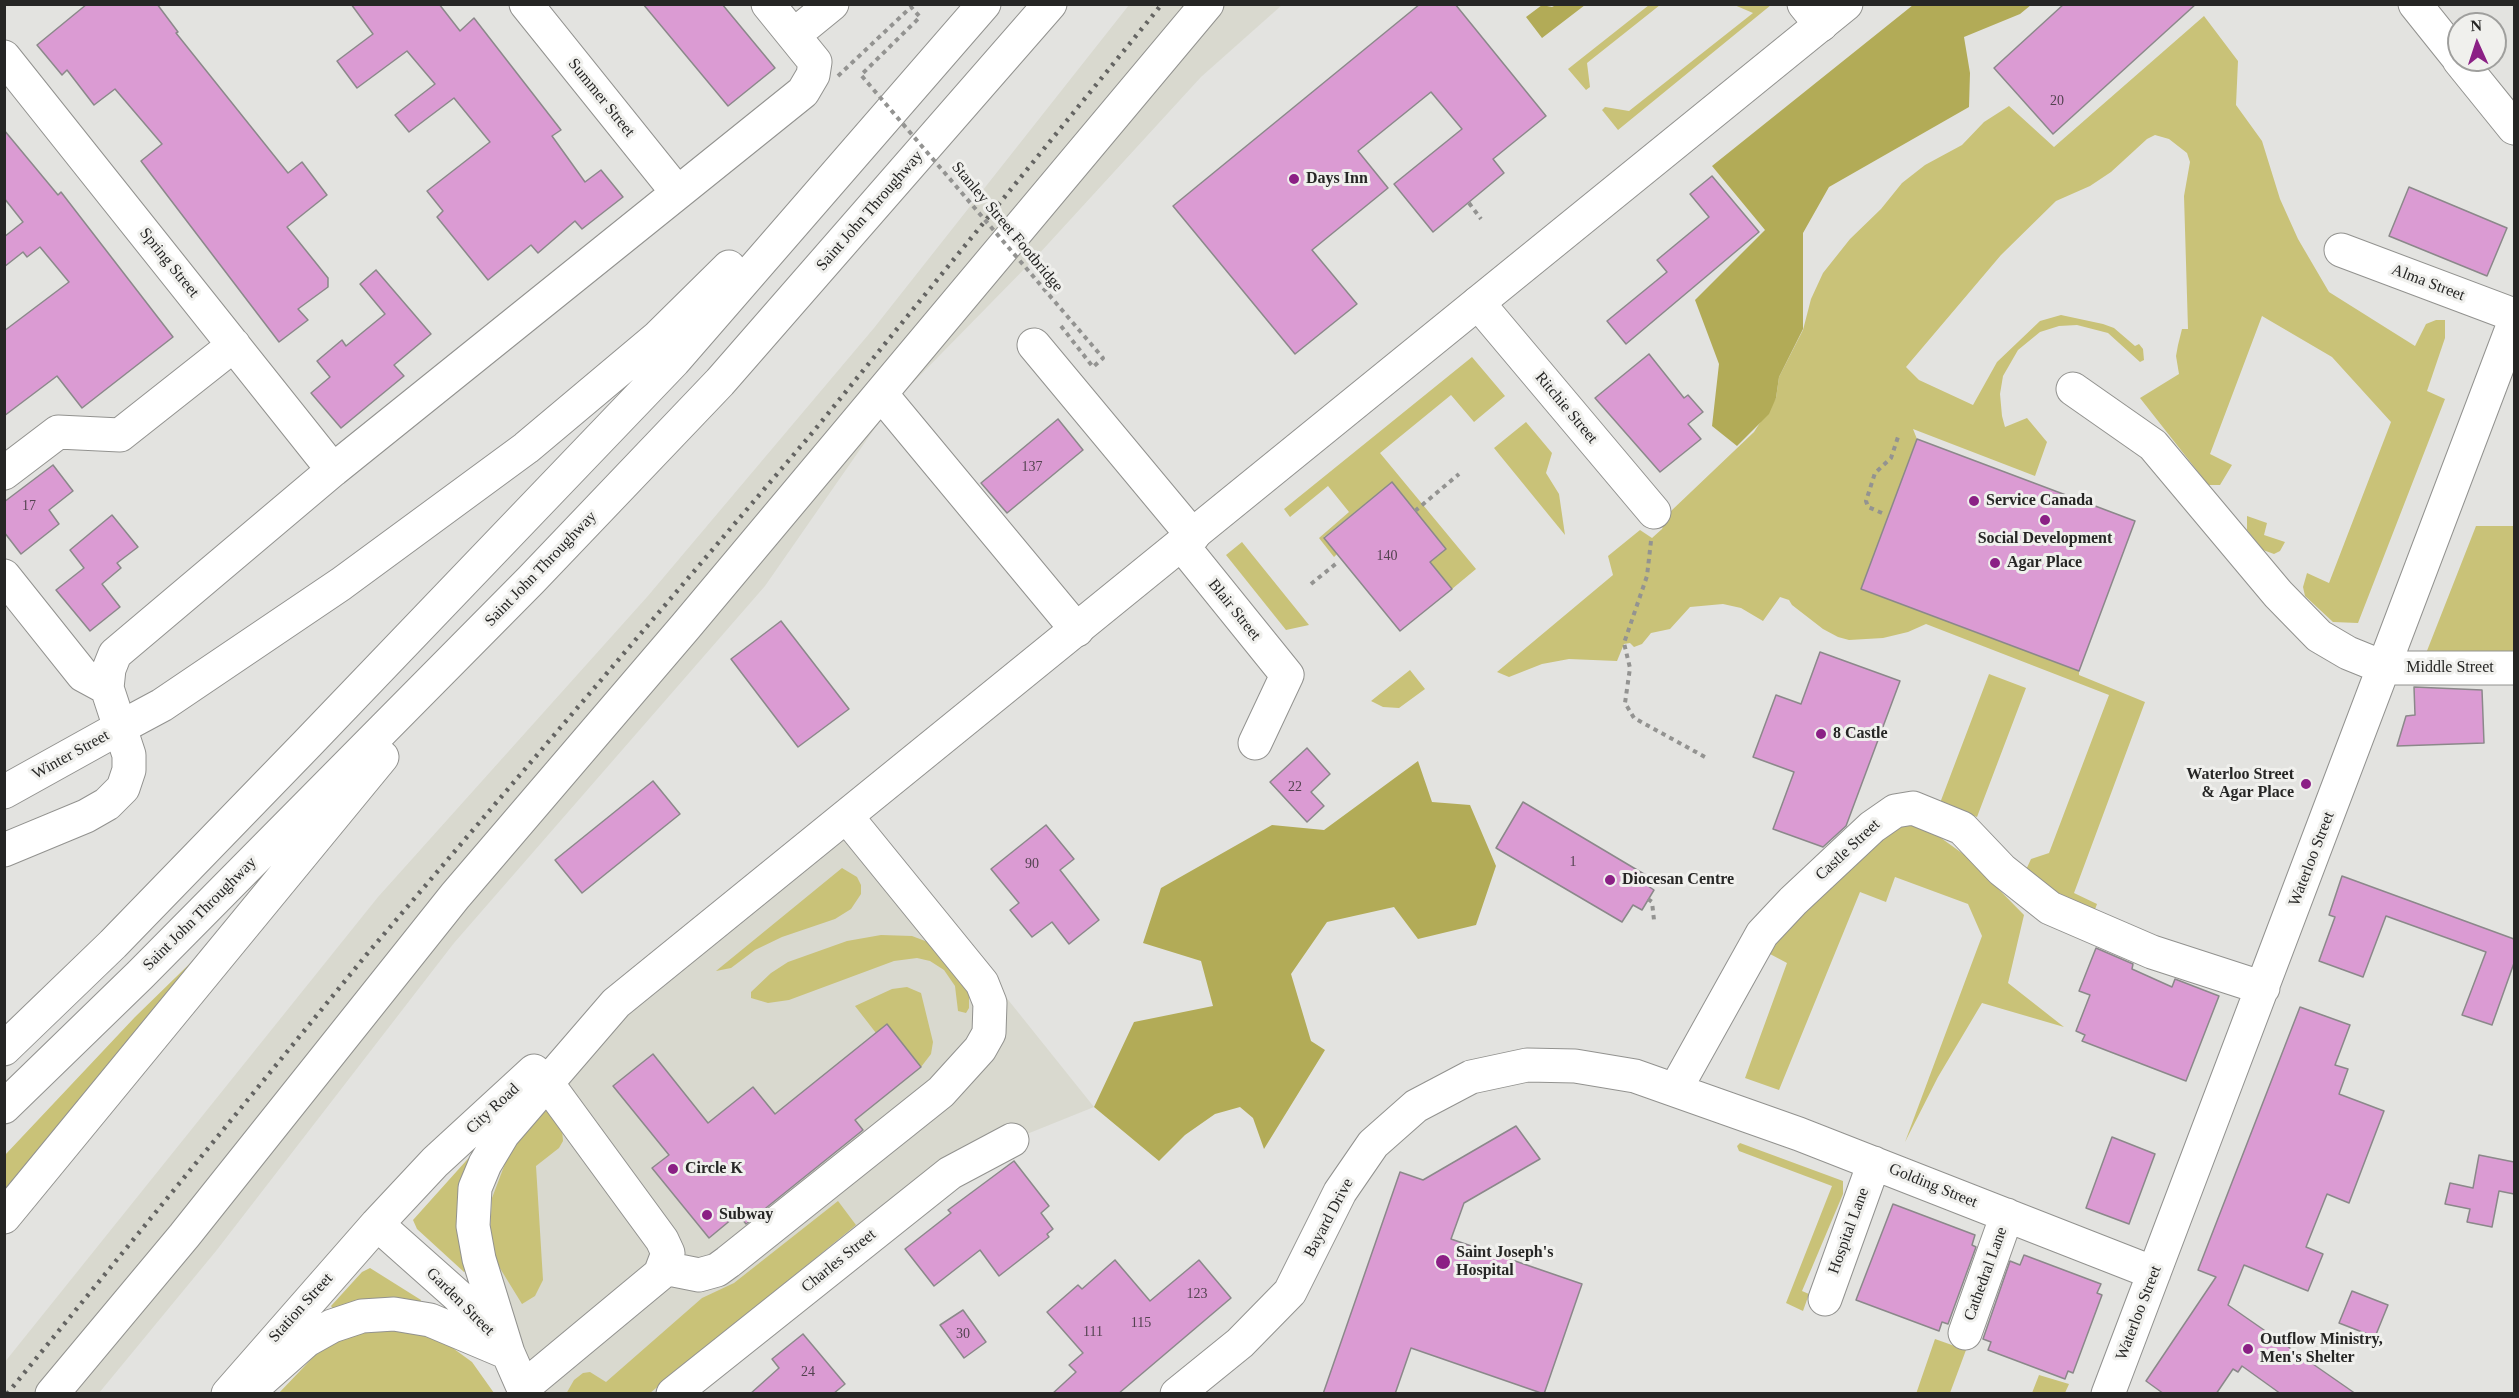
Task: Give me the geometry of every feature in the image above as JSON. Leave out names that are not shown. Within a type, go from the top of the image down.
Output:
[{"type":"main road","name":"Summer Street","points":[[526,4],[676,192]]},
{"type":"main road","points":[[768,4],[822,71],[802,92],[333,470],[115,654],[109,669],[107,688],[122,727],[162,705],[340,584],[561,420],[657,338],[907,90]]},
{"type":"main road","points":[[794,35],[832,4]]},
{"type":"main road","points":[[4,1049],[121,935],[547,496],[674,361],[984,4]]},
{"type":"main road","name":"Saint John Throughway","points":[[4,1107],[140,975],[531,580],[720,382],[1050,4]]},
{"type":"main road","points":[[52,1394],[184,1236],[455,896],[881,394],[1207,4]]},
{"type":"main road","points":[[508,1353],[479,1259],[473,1226],[475,1188],[503,1134],[616,1003],[848,817],[1478,303],[1813,15],[1846,4]]},
{"type":"main road","points":[[2415,4],[2447,45]]},
{"type":"main road","name":"Spring Street","points":[[4,57],[333,470]]},
{"type":"main road","points":[[2469,72],[2514,128]]},
{"type":"main road","name":"Alma Street","points":[[2341,250],[2514,315]]},
{"type":"main road","name":"Ritchie Street","points":[[1478,303],[1654,512]]},
{"type":"main road","name":"Waterloo Street","points":[[2108,1394],[2385,669],[2514,323]]},
{"type":"main road","points":[[4,473],[58,432],[120,435],[234,345]]},
{"type":"main road","name":"Blair Street","points":[[1034,345],[1187,540],[1287,675],[1255,743]]},
{"type":"main road","points":[[2073,389],[2153,445],[2278,594],[2319,636],[2348,653],[2385,669]]},
{"type":"main road","points":[[881,394],[1077,630]]},
{"type":"main road","points":[[4,576],[15,610],[83,675],[107,688]]},
{"type":"main road","points":[[4,1216],[420,710],[531,580]]},
{"type":"main road","name":"Middle Street","points":[[2385,669],[2514,668]]},
{"type":"main road","name":"Winter Street","points":[[4,792],[122,727],[129,755],[129,770],[117,796],[87,816],[4,850]]},
{"type":"main road","name":"Castle Street","points":[[1675,1090],[1762,934],[1801,893],[1883,817],[1895,811],[1913,808],[1962,828],[2002,870],[2050,908],[2152,952],[2263,988]]},
{"type":"main road","points":[[664,1268],[699,1275],[717,1270],[941,1092],[980,1049],[989,1033],[990,1003],[981,983],[848,817]]},
{"type":"main road","name":"City Road","points":[[377,1224],[435,1162],[525,1078],[616,1003]]},
{"type":"main road","name":"Bayard Drive","points":[[1177,1394],[1240,1343],[1285,1299],[1298,1278],[1346,1182],[1372,1144],[1416,1106],[1471,1077],[1527,1065],[1575,1066],[1635,1076],[1710,1101]]},
{"type":"main road","points":[[525,1390],[649,1284],[664,1268],[668,1253],[662,1240],[547,1083]]},
{"type":"main road","name":"Golding Street","points":[[1710,1101],[2154,1274]]},
{"type":"main road","name":"Charles Street","points":[[673,1394],[950,1173],[1012,1140]]},
{"type":"main road","name":"Hospital Lane","points":[[1825,1299],[1874,1163]]},
{"type":"main road","name":"Cathedral Lane","points":[[1965,1333],[2007,1215]]},
{"type":"main road","name":"Garden Street","points":[[377,1224],[458,1296],[508,1353],[525,1390]]},
{"type":"main road","name":"Station Street","points":[[228,1394],[273,1338],[377,1224]]},
{"type":"main road","points":[[247,1394],[307,1340],[332,1326],[362,1316],[394,1314],[430,1320],[508,1353]]},
{"type":"path","name":"Stanley Street Footbridge","points":[[822,71],[910,7],[920,17],[861,75],[1103,358],[1093,367],[1061,326]]},
{"type":"path","points":[[1469,203],[1481,219]]},
{"type":"path","points":[[1882,513],[1868,507],[1866,501],[1875,473],[1891,458],[1899,434]]},
{"type":"path","points":[[1414,511],[1459,474]]},
{"type":"path","points":[[1654,512],[1647,576],[1624,644],[1630,668],[1624,703],[1634,718],[1705,757]]},
{"type":"path","points":[[1311,584],[1338,562]]},
{"type":"path","points":[[1648,899],[1652,902],[1654,920]]},
{"type":"shaded area","points":[[1732,4],[1771,5],[1618,130],[1602,110],[1605,107],[1629,111],[1753,13]]},
{"type":"shaded area","points":[[1129,5],[1282,5],[1201,77],[1037,256],[891,405],[765,586],[454,943],[216,1251],[99,1393],[5,1393],[4,1363],[378,897],[647,597],[874,328]]},
{"type":"shaded area","points":[[1542,5],[1552,7],[1585,5],[1542,38],[1526,17]]},
{"type":"shaded area","points":[[1649,5],[1660,5],[1587,63],[1590,87],[1586,90],[1568,69]]},
{"type":"shaded area","points":[[1913,5],[2031,5],[2020,14],[1964,37],[1970,73],[1969,107],[1829,187],[1803,233],[1803,329],[1779,377],[1776,398],[1769,414],[1737,446],[1712,426],[1719,364],[1695,300],[1765,230],[1712,166]]},
{"type":"shaded area","points":[[2204,16],[2238,61],[2236,105],[2262,141],[2280,199],[2298,239],[2329,292],[2415,346],[2426,324],[2436,320],[2445,320],[2445,338],[2427,391],[2445,399],[2358,623],[2333,622],[2305,596],[2303,587],[2307,573],[2329,583],[2391,422],[2332,357],[2262,316],[2210,454],[2232,465],[2220,485],[2209,485],[2206,482],[2140,398],[2179,374],[2176,356],[2178,345],[2182,329],[2188,329],[2184,196],[2190,162],[2187,153],[2169,139],[2155,135],[2147,139],[2111,172],[2090,186],[2056,201],[2001,255],[1906,367],[1919,380],[1973,405],[1997,362],[2040,321],[2061,315],[2103,324],[2114,328],[2135,346],[2139,344],[2143,349],[2144,360],[2140,362],[2108,333],[2077,325],[2059,326],[2040,332],[2018,350],[2003,376],[2000,394],[2002,416],[2005,427],[2027,418],[2047,442],[2035,476],[1913,429],[1917,439],[1861,589],[2079,671],[2079,675],[2145,702],[2074,893],[2097,904],[2094,912],[2043,892],[2025,872],[2031,859],[2049,853],[2109,695],[1926,624],[1908,632],[1883,638],[1849,640],[1838,637],[1823,629],[1792,605],[1789,600],[1780,597],[1763,621],[1741,608],[1723,604],[1690,607],[1670,629],[1651,633],[1642,644],[1634,647],[1630,643],[1624,644],[1617,661],[1569,659],[1542,664],[1509,677],[1497,672],[1613,575],[1608,556],[1640,530],[1652,538],[1662,529],[1671,511],[1754,432],[1776,398],[1779,377],[1803,330],[1811,299],[1823,273],[1850,239],[1881,209],[1902,183],[1925,165],[1962,145],[1984,122],[2009,106],[2054,147]]},
{"type":"shaded area","points":[[1472,357],[1505,396],[1474,422],[1451,395],[1380,453],[1476,569],[1452,589],[1430,562],[1446,549],[1392,483],[1324,537],[1337,554],[1334,557],[1319,538],[1349,512],[1328,486],[1290,517],[1284,509]]},
{"type":"shaded area","points":[[1526,422],[1552,453],[1546,473],[1559,494],[1565,535],[1494,448]]},
{"type":"shaded area","points":[[2247,516],[2267,523],[2264,535],[2285,542],[2280,551],[2274,554],[2263,550],[2247,530]]},
{"type":"shaded area","points":[[2476,526],[2514,526],[2514,660],[2423,661]]},
{"type":"shaded area","points":[[1242,542],[1309,625],[1286,630],[1226,555]]},
{"type":"shaded area","points":[[1410,670],[1425,689],[1399,708],[1383,707],[1371,701]]},
{"type":"shaded area","points":[[1989,674],[2026,688],[1977,817],[1940,803]]},
{"type":"shaded area","points":[[1418,761],[1432,802],[1470,805],[1496,866],[1476,925],[1418,939],[1394,907],[1327,922],[1291,974],[1311,1041],[1325,1050],[1264,1149],[1253,1118],[1240,1107],[1215,1114],[1185,1135],[1159,1161],[1094,1107],[1134,1022],[1213,1006],[1201,961],[1143,943],[1161,888],[1272,825],[1324,830]]},
{"type":"shaded area","points":[[856,810],[1094,1107],[1012,1140],[673,1393],[526,1393],[487,1289],[485,1164],[616,1003]]},
{"type":"shaded area","points":[[1902,820],[1923,825],[1966,856],[2024,915],[2008,983],[2064,1027],[1982,1003],[1938,1077],[1905,1142],[1982,936],[1968,904],[1895,877],[1886,902],[1860,892],[1779,1090],[1745,1078],[1787,963],[1770,954],[1788,925]]},
{"type":"shaded area","points":[[842,868],[857,877],[861,885],[861,894],[851,909],[835,919],[782,937],[755,950],[731,968],[716,971]]},
{"type":"shaded area","points":[[881,935],[912,936],[933,944],[969,990],[969,1008],[966,1013],[958,1011],[955,986],[944,970],[930,961],[917,958],[894,961],[789,1000],[768,1003],[751,998],[751,992],[771,973],[788,962],[847,941]]},
{"type":"shaded area","points":[[216,938],[5,1195],[5,1155],[135,1017]]},
{"type":"shaded area","points":[[907,987],[921,993],[933,1042],[931,1054],[921,1067],[887,1024],[876,1033],[855,1006],[892,989]]},
{"type":"shaded area","points":[[547,1110],[562,1129],[563,1141],[559,1148],[536,1166],[543,1280],[535,1296],[522,1304],[498,1265],[492,1250],[490,1233],[492,1198],[506,1161],[515,1146],[535,1119]]},
{"type":"shaded area","points":[[1740,1143],[1843,1181],[1843,1194],[1802,1291],[1809,1294],[1803,1311],[1786,1303],[1832,1186],[1739,1151],[1737,1146]]},
{"type":"shaded area","points":[[474,1152],[468,1269],[464,1272],[417,1229],[413,1220]]},
{"type":"shaded area","points":[[838,1201],[856,1225],[650,1393],[566,1394],[574,1380],[583,1373],[590,1372],[606,1382],[702,1298],[734,1283]]},
{"type":"shaded area","points":[[370,1268],[421,1300],[419,1305],[334,1311],[331,1306],[362,1272]]},
{"type":"shaded area","points":[[388,1328],[431,1336],[450,1346],[472,1362],[494,1393],[278,1394],[320,1350],[347,1335]]},
{"type":"shaded area","points":[[1935,1339],[1966,1350],[1950,1393],[1916,1394]]},
{"type":"shaded area","points":[[2039,1375],[2069,1384],[2065,1393],[2032,1393]]},
{"type":"building","points":[[87,4],[157,4],[178,32],[176,33],[288,173],[302,162],[327,195],[287,227],[328,278],[328,287],[298,309],[308,320],[279,342],[141,161],[162,144],[115,89],[94,105],[67,70],[62,75],[37,45]]},
{"type":"building","points":[[351,4],[439,4],[460,31],[474,18],[561,130],[552,136],[585,182],[601,170],[623,197],[582,229],[575,221],[538,253],[531,245],[488,280],[437,217],[443,211],[427,191],[490,142],[454,98],[409,132],[395,115],[435,84],[407,51],[357,88],[337,61],[373,34]]},
{"type":"building","points":[[643,4],[722,4],[775,68],[728,106]]},
{"type":"building","name":"Days Inn","points":[[1420,4],[1455,4],[1546,116],[1493,159],[1504,173],[1433,232],[1394,184],[1462,129],[1431,92],[1358,151],[1388,188],[1312,250],[1357,304],[1295,354],[1173,206]]},
{"type":"building","points":[[2064,4],[2196,4],[2053,134],[1994,68]]},
{"type":"building","points":[[4,130],[58,195],[61,192],[173,337],[82,408],[57,376],[4,416],[4,331],[69,282],[40,247],[27,257],[23,252],[4,267],[4,237],[23,222],[4,198]]},
{"type":"building","points":[[1712,176],[1759,232],[1626,344],[1607,321],[1667,272],[1657,260],[1709,217],[1690,194]]},
{"type":"building","points":[[2409,187],[2507,228],[2487,276],[2389,236]]},
{"type":"building","points":[[376,270],[431,334],[394,365],[404,376],[341,428],[311,393],[330,377],[317,361],[342,340],[346,346],[385,314],[360,284]]},
{"type":"building","points":[[1649,354],[1684,398],[1688,395],[1703,412],[1688,424],[1701,439],[1660,472],[1595,398]]},
{"type":"building","points":[[1058,419],[1083,450],[1007,513],[981,483]]},
{"type":"building","name":"Agar Place","points":[[1917,439],[2135,521],[2079,671],[1861,589]]},
{"type":"building","points":[[53,465],[73,491],[49,510],[59,524],[21,554],[4,532],[4,502]]},
{"type":"building","points":[[1392,482],[1446,549],[1430,562],[1452,589],[1400,631],[1324,538]]},
{"type":"building","points":[[112,515],[138,547],[117,563],[121,568],[102,584],[120,607],[90,631],[56,590],[84,568],[70,550]]},
{"type":"building","points":[[781,621],[849,709],[798,747],[731,659]]},
{"type":"building","name":"8 Castle","points":[[1820,652],[1900,681],[1846,826],[1823,847],[1773,829],[1794,772],[1753,757],[1776,695],[1801,704]]},
{"type":"building","points":[[2414,687],[2482,690],[2484,743],[2397,746],[2406,716],[2415,715]]},
{"type":"building","points":[[1307,748],[1330,774],[1311,792],[1324,806],[1307,822],[1270,782]]},
{"type":"building","points":[[653,781],[680,814],[582,893],[555,860]]},
{"type":"building","points":[[1523,802],[1649,877],[1645,884],[1654,890],[1642,910],[1633,905],[1622,922],[1496,848]]},
{"type":"building","points":[[1046,825],[1074,859],[1060,870],[1099,920],[1069,944],[1052,922],[1032,937],[1010,910],[1019,903],[991,869]]},
{"type":"building","points":[[2342,876],[2514,939],[2514,963],[2492,1025],[2462,1015],[2486,952],[2386,916],[2363,977],[2319,961],[2335,917],[2329,915]]},
{"type":"building","points":[[2096,948],[2133,964],[2132,969],[2172,987],[2175,979],[2219,996],[2186,1081],[2082,1041],[2085,1035],[2076,1031],[2090,995],[2079,991]]},
{"type":"building","points":[[2300,1007],[2350,1025],[2335,1065],[2348,1069],[2339,1094],[2384,1111],[2349,1203],[2327,1194],[2306,1247],[2323,1254],[2308,1291],[2244,1265],[2228,1305],[2356,1394],[2281,1394],[2242,1366],[2238,1372],[2233,1369],[2216,1394],[2164,1394],[2146,1381],[2216,1277],[2198,1270]]},
{"type":"building","points":[[887,1024],[921,1067],[855,1120],[863,1130],[746,1224],[738,1214],[709,1238],[652,1168],[669,1155],[613,1086],[653,1054],[708,1123],[753,1087],[775,1114]]},
{"type":"building","name":"Saint Joseph's Hospital","points":[[1516,1126],[1540,1159],[1464,1203],[1451,1239],[1582,1284],[1544,1394],[1411,1348],[1395,1394],[1323,1394],[1400,1172],[1423,1180]]},
{"type":"building","points":[[2112,1137],[2155,1154],[2129,1224],[2086,1208]]},
{"type":"building","points":[[2479,1155],[2514,1162],[2514,1194],[2499,1191],[2492,1227],[2467,1222],[2470,1209],[2445,1204],[2450,1183],[2473,1188]]},
{"type":"building","points":[[1014,1161],[1049,1206],[1041,1213],[1053,1229],[1047,1234],[1049,1237],[999,1276],[980,1250],[934,1286],[905,1249],[951,1213],[948,1210]]},
{"type":"building","points":[[1893,1204],[1975,1235],[1972,1245],[1976,1247],[1948,1324],[1942,1322],[1939,1331],[1856,1300]]},
{"type":"building","points":[[2024,1255],[2101,1284],[2097,1293],[2102,1295],[2073,1373],[2068,1371],[2065,1379],[1988,1350],[1991,1342],[1983,1339],[2010,1261],[2020,1265]]},
{"type":"building","points":[[1115,1260],[1150,1301],[1199,1260],[1231,1298],[1118,1394],[1052,1394],[1076,1372],[1069,1365],[1083,1353],[1047,1312],[1078,1285],[1082,1289]]},
{"type":"building","points":[[2352,1291],[2388,1305],[2375,1337],[2339,1323]]},
{"type":"building","points":[[963,1310],[986,1342],[964,1358],[940,1325]]},
{"type":"building","points":[[803,1334],[845,1384],[833,1394],[750,1394],[779,1368],[772,1359]]},
{"type":"railway","points":[[7,1394],[367,954],[813,432],[1162,4]]},
{"type":"place","name":"Days Inn","points":[[1294,179]]},
{"type":"place","name":"Service Canada","points":[[1974,501]]},
{"type":"place","name":"Social Development","points":[[2045,520]]},
{"type":"place","name":"Agar Place","points":[[1995,563]]},
{"type":"place","name":"8 Castle","points":[[1821,734]]},
{"type":"place","name":"Waterloo Street & Agar Place","points":[[2306,784]]},
{"type":"place","name":"Diocesan Centre","points":[[1610,880]]},
{"type":"place","name":"Circle K","points":[[673,1169]]},
{"type":"place","name":"Subway","points":[[707,1215]]},
{"type":"place","name":"Saint Joseph's Hospital","points":[[1443,1262]]},
{"type":"place","name":"Outflow Ministry, Men's Shelter","points":[[2248,1349]]}]
